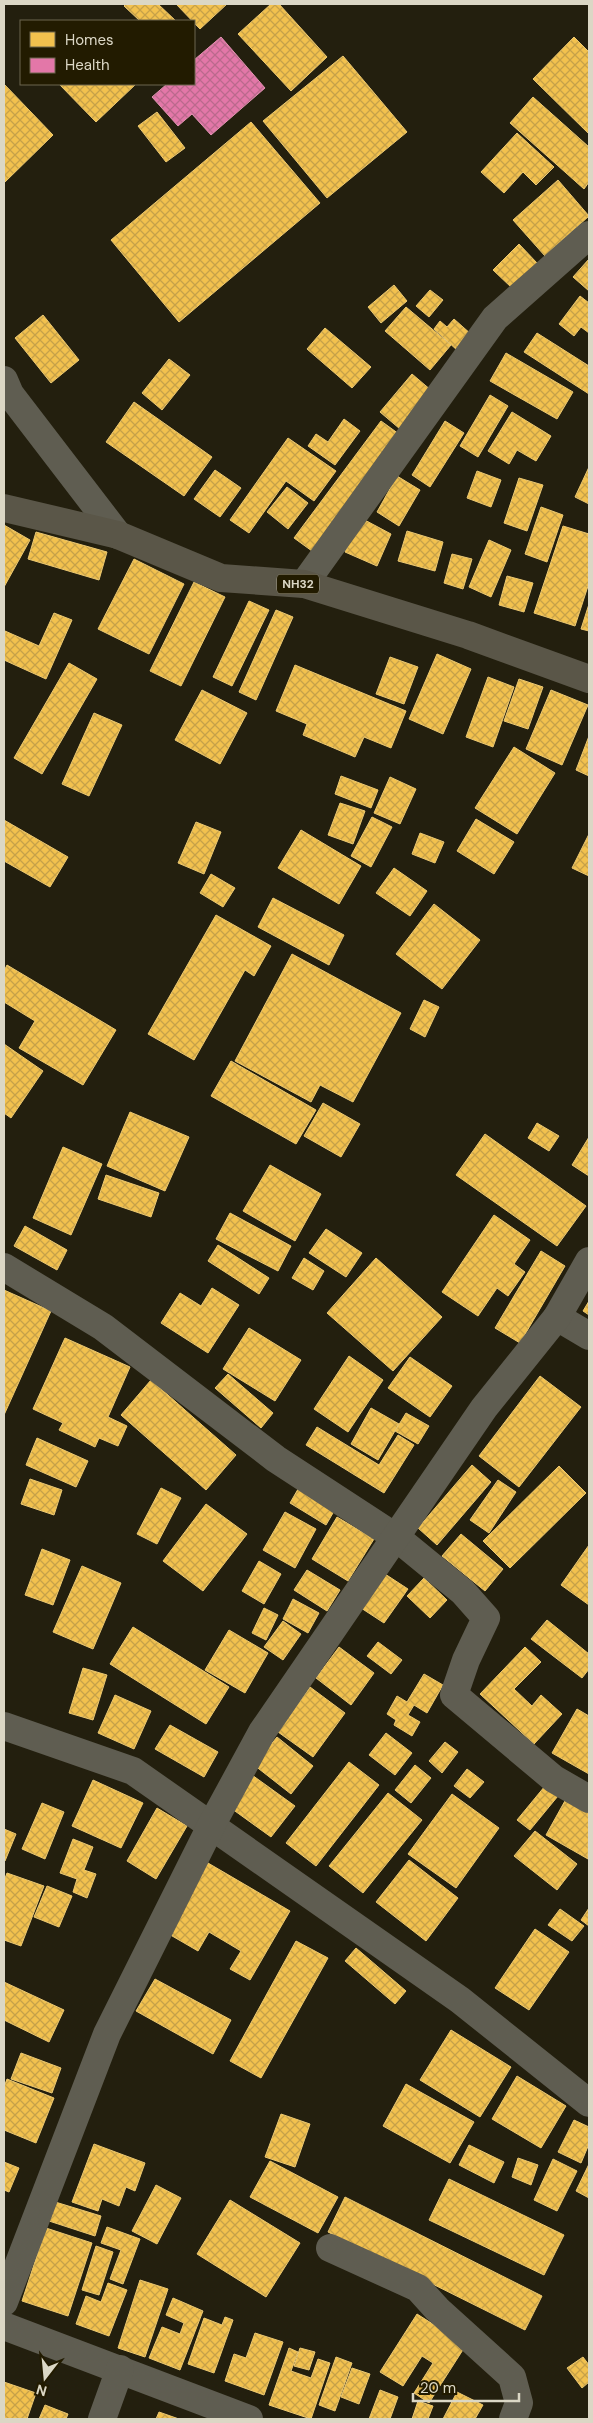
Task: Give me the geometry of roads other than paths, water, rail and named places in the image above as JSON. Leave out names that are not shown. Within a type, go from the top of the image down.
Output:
[{"type":"main road","name":"NH32","points":[[4,508],[118,535],[221,578],[304,584],[468,635],[589,679]]},
{"type":"street","points":[[304,584],[495,318],[589,235]]},
{"type":"street","points":[[4,380],[10,394],[118,535]]},
{"type":"street","points":[[4,2302],[107,2034],[212,1824],[262,1732],[397,1538],[484,1408],[557,1317],[589,1261]]},
{"type":"street","points":[[4,1267],[103,1327],[276,1459],[397,1538],[464,1592],[486,1618],[466,1660],[454,1695],[554,1779],[589,1799]]},
{"type":"street","points":[[557,1317],[589,1336]]},
{"type":"street","points":[[4,1726],[133,1771],[212,1824],[460,2000],[589,2103]]},
{"type":"street","points":[[330,2248],[418,2288],[437,2309],[512,2377],[519,2403],[513,2419]]},
{"type":"street","points":[[4,2326],[249,2419]]},
{"type":"street","points":[[102,2419],[120,2369]]}]
